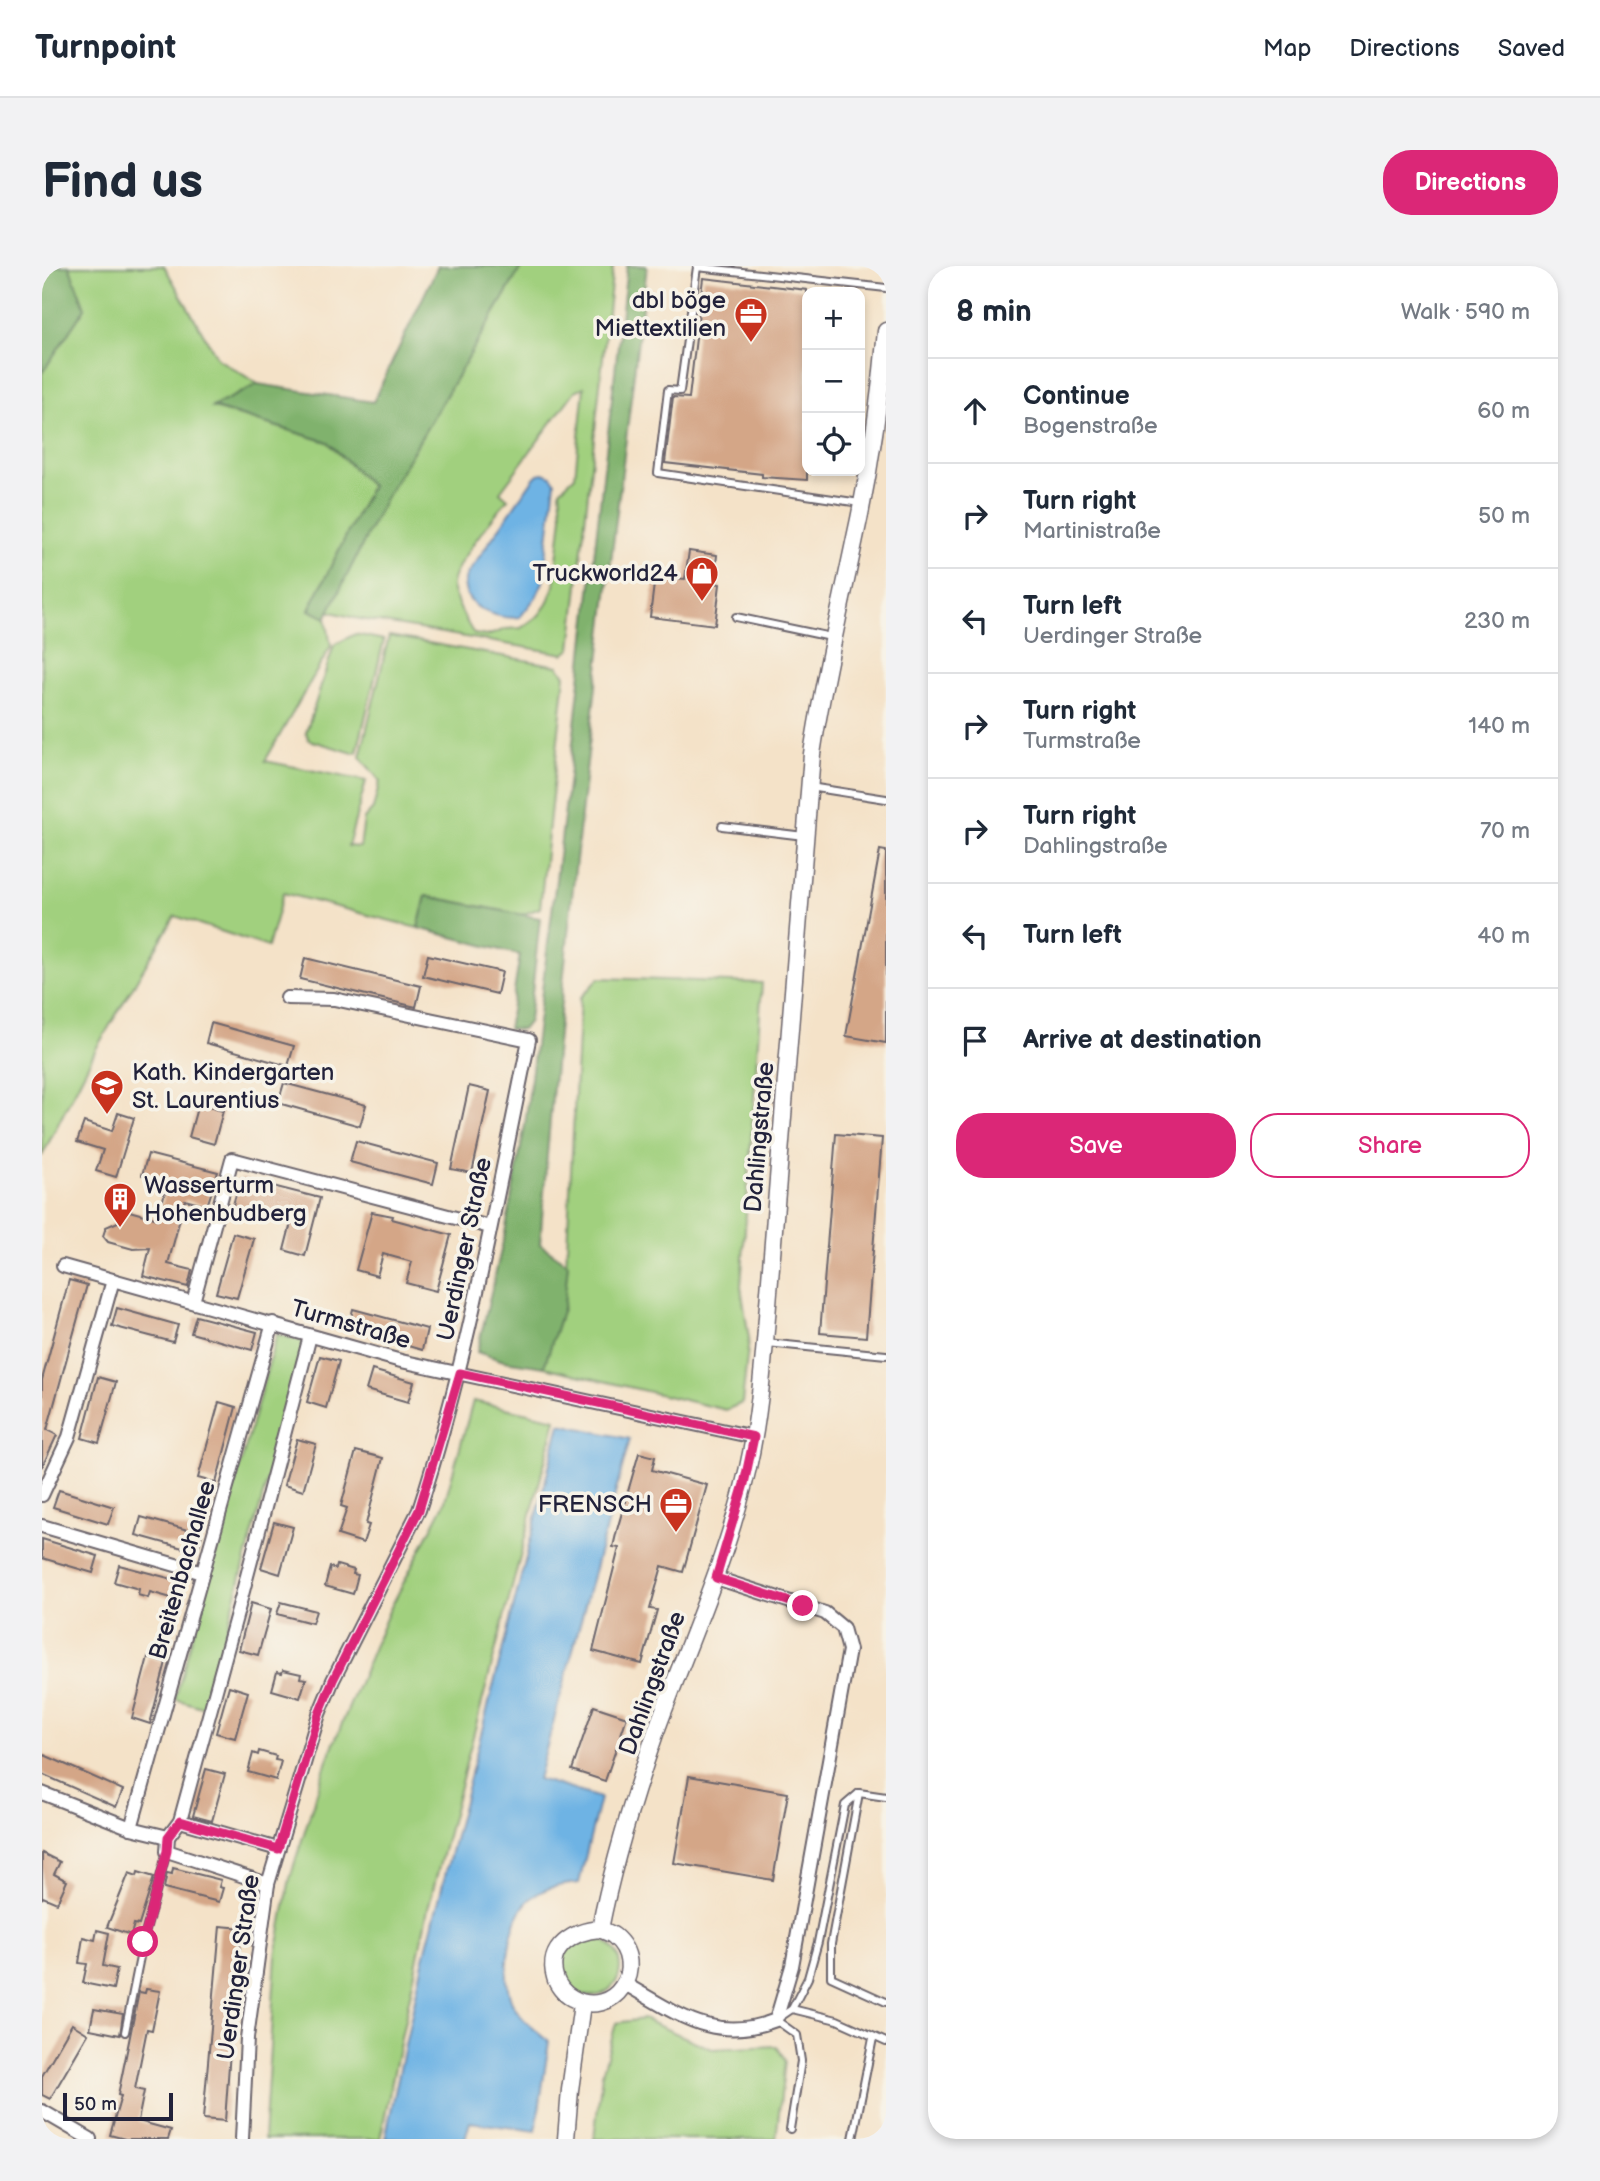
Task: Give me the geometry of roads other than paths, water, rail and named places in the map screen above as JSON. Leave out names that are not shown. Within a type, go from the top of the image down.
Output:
[{"type":"street","name":"Dahlingstraße","points":[[600,1928],[624,1832],[655,1735],[716,1578],[744,1484],[754,1437],[765,1342],[808,787],[820,700],[862,503],[880,397],[886,331]]},
{"type":"street","name":"Uerdinger Straße","points":[[242,2139],[247,2038],[268,1884],[319,1714],[333,1680],[419,1510],[460,1373],[529,1040],[334,999],[287,998]]},
{"type":"street","points":[[194,1302],[232,1159],[490,1227]]},
{"type":"street","name":"Turmstraße","points":[[63,1266],[401,1361],[754,1437]]},
{"type":"street","points":[[42,1495],[69,1437],[113,1280]]},
{"type":"street","name":"Breitenbachallee","points":[[131,1828],[272,1324]]},
{"type":"street","points":[[268,1884],[167,1851],[168,1837],[180,1821],[310,1336]]},
{"type":"street","points":[[42,1526],[203,1573]]},
{"type":"street","points":[[625,1984],[688,2018],[720,2030],[743,2029],[776,2020],[792,1966],[849,1650],[843,1628],[825,1613],[716,1578]]},
{"type":"street","points":[[42,1793],[131,1828],[168,1837]]},
{"type":"street","points":[[180,1821],[278,1849]]},
{"type":"street","points":[[600,1928],[615,1937],[625,1950],[629,1962],[625,1984],[612,1999],[598,2004],[582,2004],[565,1994],[555,1978],[554,1960],[564,1941],[582,1930],[600,1928]]},
{"type":"street","points":[[566,2139],[582,2004]]},
{"type":"street","points":[[42,2111],[90,2139]]},
{"type":"lane","points":[[862,503],[658,473],[668,390],[680,391],[697,267],[886,288]]},
{"type":"lane","points":[[736,617],[833,638]]},
{"type":"lane","points":[[808,787],[886,799]]},
{"type":"lane","points":[[722,826],[804,836]]},
{"type":"lane","points":[[765,1342],[886,1355]]},
{"type":"lane","points":[[790,2129],[801,2061],[797,2035],[776,2020],[792,2009],[808,1978],[818,1942],[845,1805],[859,1793],[886,1797]]},
{"type":"lane","points":[[859,1793],[831,1944],[831,1977],[886,2002]]},
{"type":"lane","points":[[125,2032],[149,1917],[167,1851]]},
{"type":"lane","points":[[792,2009],[836,2020],[886,2042]]},
{"type":"lane","points":[[853,2139],[873,2038]]},
{"type":"water","points":[[544,473],[551,476],[555,482],[543,582],[536,597],[520,617],[511,618],[490,613],[473,603],[467,595],[466,576],[534,478]]},
{"type":"water","points":[[560,1424],[630,1439],[538,1779],[600,1798],[579,1883],[546,1889],[529,1900],[516,1921],[509,1949],[507,1979],[512,2003],[524,2019],[549,2041],[536,2131],[470,2122],[465,2139],[385,2139],[423,1962]]},
{"type":"place","name":"dbl böge Miettextilien","points":[[751,344]]},
{"type":"place","name":"Truckworld24","points":[[702,603]]},
{"type":"place","name":"Kath. Kindergarten St. Laurentius","points":[[107,1116]]},
{"type":"place","name":"Wasserturm Hohenbudberg","points":[[120,1229]]},
{"type":"place","name":"FRENSCH","points":[[676,1534]]}]
